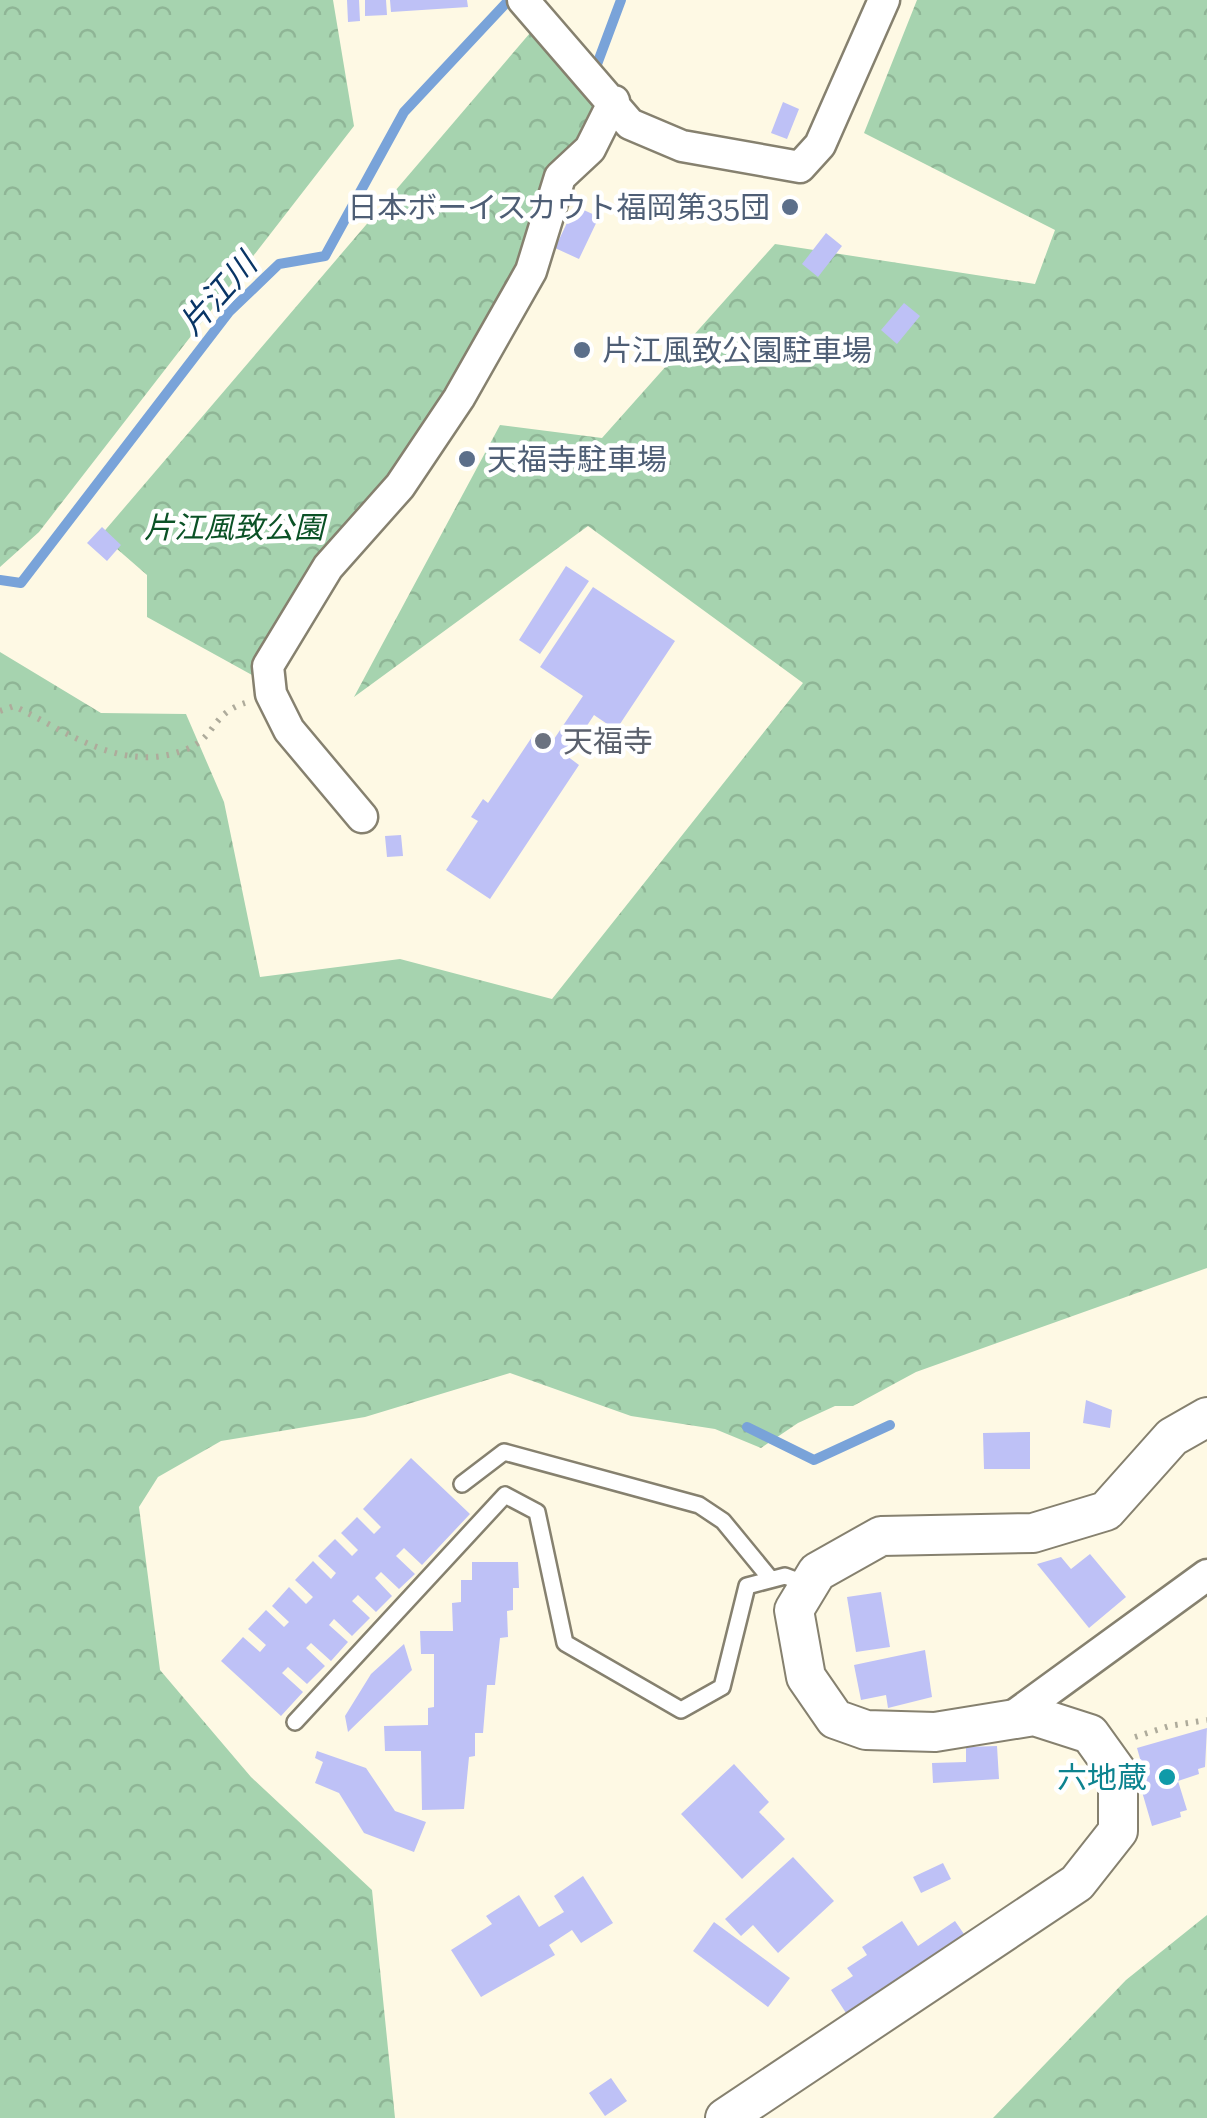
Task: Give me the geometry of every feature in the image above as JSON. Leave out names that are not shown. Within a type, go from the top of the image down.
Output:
[{"type":"street","points":[[523,0],[630,124],[682,146],[800,168],[820,146],[884,0]]},
{"type":"street","points":[[362,817],[289,730],[270,694],[268,666],[328,567],[400,486],[459,398],[531,271],[560,178],[590,149],[614,101]]},
{"type":"street","points":[[725,2118],[1078,1883],[1118,1831],[1118,1773],[1090,1734],[1034,1716],[935,1732],[866,1730],[835,1719],[806,1677],[794,1610],[817,1572],[881,1536],[1033,1533],[1106,1510],[1172,1437],[1207,1417]]},
{"type":"street","points":[[1008,1720],[1207,1575]]},
{"type":"lane","points":[[462,1484],[504,1452],[700,1504],[723,1521],[769,1577]]},
{"type":"lane","points":[[295,1722],[505,1495],[537,1512],[564,1643],[681,1710],[722,1687],[747,1586],[769,1577],[786,1576],[810,1585]]},
{"type":"path","points":[[0,711],[14,706],[122,759],[186,750],[206,737],[224,709],[270,694]]},
{"type":"path","points":[[1101,1750],[1168,1726],[1207,1720]]},
{"type":"green space","points":[[0,0],[333,0],[354,126],[39,532],[0,567]]},
{"type":"green space","points":[[917,0],[1207,0],[1207,1268],[916,1372],[853,1406],[835,1406],[798,1423],[761,1448],[715,1429],[631,1416],[510,1373],[365,1417],[221,1441],[158,1477],[139,1507],[160,1670],[251,1777],[372,1890],[395,2118],[0,2118],[0,652],[101,713],[186,714],[224,802],[260,977],[400,959],[552,999],[803,683],[588,526],[354,697],[500,425],[602,438],[775,244],[1035,284],[1055,230],[864,133]]},
{"type":"green space","name":"片江風致公園","points":[[536,26],[604,105],[454,388],[252,675],[147,617],[147,575],[101,535]]},
{"type":"green space","points":[[1207,1915],[1207,2118],[993,2118],[1126,1980]]},
{"type":"building","points":[[347,0],[359,0],[360,21],[348,22]]},
{"type":"building","points":[[365,0],[386,0],[387,15],[365,16]]},
{"type":"building","points":[[390,0],[467,0],[468,7],[391,12]]},
{"type":"building","points":[[783,102],[799,109],[787,139],[771,133]]},
{"type":"building","points":[[575,206],[599,217],[579,259],[555,248]]},
{"type":"building","points":[[826,233],[842,246],[818,277],[802,264]]},
{"type":"building","points":[[904,303],[920,316],[897,344],[881,330]]},
{"type":"building","points":[[102,527],[121,545],[107,561],[87,543]]},
{"type":"building","points":[[566,566],[589,581],[540,654],[519,640]]},
{"type":"building","points":[[593,587],[675,641],[616,730],[594,715],[567,756],[579,765],[490,899],[446,870],[478,821],[471,817],[483,799],[488,803],[534,734],[550,745],[583,696],[540,667]]},
{"type":"building","points":[[401,835],[403,856],[387,857],[385,836]]},
{"type":"building","points":[[1086,1400],[1112,1410],[1110,1428],[1083,1423]]},
{"type":"building","points":[[1030,1432],[1030,1469],[984,1469],[983,1433]]},
{"type":"building","points":[[411,1458],[470,1514],[422,1565],[404,1548],[396,1556],[415,1574],[399,1589],[381,1572],[375,1578],[392,1596],[376,1612],[358,1595],[352,1601],[370,1618],[352,1636],[334,1619],[329,1625],[348,1642],[331,1661],[311,1643],[306,1648],[325,1666],[307,1684],[288,1667],[282,1673],[303,1692],[281,1716],[221,1661],[243,1637],[260,1652],[266,1645],[248,1629],[266,1610],[284,1627],[289,1622],[272,1606],[289,1587],[306,1604],[313,1597],[295,1580],[313,1561],[331,1579],[336,1573],[318,1556],[335,1539],[352,1556],[358,1550],[341,1533],[357,1517],[374,1534],[381,1527],[363,1509]]},
{"type":"building","points":[[1090,1554],[1126,1597],[1089,1628],[1037,1564],[1061,1557],[1071,1569]]},
{"type":"building","points":[[472,1562],[518,1562],[519,1588],[513,1588],[513,1610],[507,1611],[508,1637],[500,1638],[495,1685],[487,1685],[483,1733],[475,1733],[475,1756],[469,1757],[464,1809],[422,1810],[421,1751],[385,1751],[384,1726],[428,1725],[428,1708],[434,1707],[434,1654],[421,1654],[420,1631],[453,1631],[452,1603],[461,1602],[461,1580],[472,1580]]},
{"type":"building","points":[[881,1592],[890,1647],[856,1652],[847,1597]]},
{"type":"building","points":[[404,1644],[412,1670],[348,1732],[345,1716],[371,1674]]},
{"type":"building","points":[[925,1650],[932,1697],[888,1708],[886,1695],[861,1700],[854,1665]]},
{"type":"building","name":"六地蔵","points":[[1207,1728],[1205,1767],[1198,1769],[1199,1774],[1178,1781],[1187,1810],[1180,1812],[1181,1817],[1152,1826],[1138,1778],[1145,1776],[1137,1748]]},
{"type":"building","points":[[997,1746],[999,1779],[933,1783],[932,1763],[966,1762],[966,1747]]},
{"type":"building","points":[[317,1751],[366,1768],[395,1811],[426,1822],[414,1852],[364,1833],[339,1793],[315,1783],[323,1762],[315,1758]]},
{"type":"building","points":[[734,1764],[769,1802],[759,1812],[785,1839],[742,1879],[681,1814]]},
{"type":"building","points":[[793,1857],[834,1901],[778,1953],[753,1925],[741,1936],[725,1919]]},
{"type":"building","points":[[943,1863],[951,1879],[921,1893],[913,1877]]},
{"type":"building","points":[[583,1876],[613,1923],[581,1943],[572,1930],[549,1945],[555,1955],[481,1997],[451,1950],[492,1924],[486,1916],[519,1895],[539,1927],[564,1912],[554,1896]]},
{"type":"building","points":[[902,1921],[918,1946],[955,1921],[964,1934],[846,2013],[831,1990],[853,1976],[847,1968],[867,1955],[862,1947]]},
{"type":"building","points":[[714,1922],[790,1978],[768,2007],[693,1951]]},
{"type":"building","points":[[611,2078],[627,2101],[605,2116],[589,2093]]},
{"type":"waterway","name":"片江川","points":[[0,580],[21,583],[229,312],[279,264],[325,256],[404,112],[509,0]]},
{"type":"waterway","name":"片江川","points":[[592,62],[596,67],[621,0]]},
{"type":"waterway","points":[[747,1427],[814,1460],[890,1425]]},
{"type":"place","name":"日本ボーイスカウト福岡第35団","points":[[790,207]]},
{"type":"place","name":"片江風致公園駐車場","points":[[582,350]]},
{"type":"place","name":"天福寺駐車場","points":[[467,459]]},
{"type":"place","name":"天福寺","points":[[543,741]]},
{"type":"place","name":"六地蔵","points":[[1167,1777]]}]
